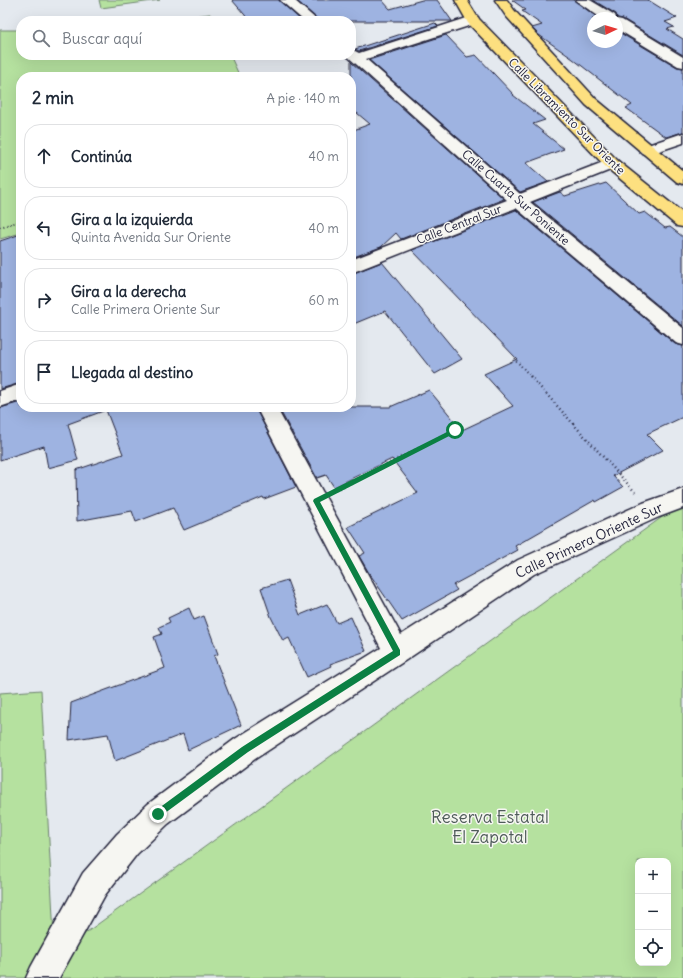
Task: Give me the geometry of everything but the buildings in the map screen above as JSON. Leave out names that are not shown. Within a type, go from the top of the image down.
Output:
[{"type":"main road","name":"Calle Libramiento Sur Oriente","points":[[461,0],[473,20],[612,164],[683,222]]},
{"type":"main road","name":"Calle Libramiento Sur Oriente","points":[[501,0],[515,18],[591,102],[683,179]]},
{"type":"street","points":[[286,0],[306,16]]},
{"type":"street","points":[[581,0],[600,12]]},
{"type":"street","points":[[356,54],[473,20]]},
{"type":"street","points":[[623,27],[683,63]]},
{"type":"street","name":"Calle Cuarta Sur Poniente","points":[[356,57],[518,201],[683,338]]},
{"type":"street","points":[[647,150],[683,138]]},
{"type":"street","name":"Calle Central Sur","points":[[356,265],[612,164]]},
{"type":"street","points":[[0,399],[16,394]]},
{"type":"street","points":[[269,412],[397,652]]},
{"type":"street","name":"Calle Primera Oriente Sur","points":[[42,978],[94,884],[127,844],[158,814],[245,750],[526,567],[651,510],[683,498]]},
{"type":"path","points":[[0,227],[16,222]]},
{"type":"path","points":[[514,358],[651,510]]},
{"type":"path","points":[[316,501],[455,430]]},
{"type":"green space","points":[[99,0],[160,0],[101,8]]},
{"type":"green space","points":[[210,14],[211,16],[193,16]]},
{"type":"green space","points":[[0,30],[16,30],[16,60],[232,60],[238,72],[16,72],[16,234],[0,239]]},
{"type":"green space","name":"Reserva Estatal El Zapotal","points":[[683,502],[683,978],[0,978],[0,693],[41,690],[55,955]]},
{"type":"route","points":[[158,814],[245,750],[397,652],[316,501],[455,430]]}]
